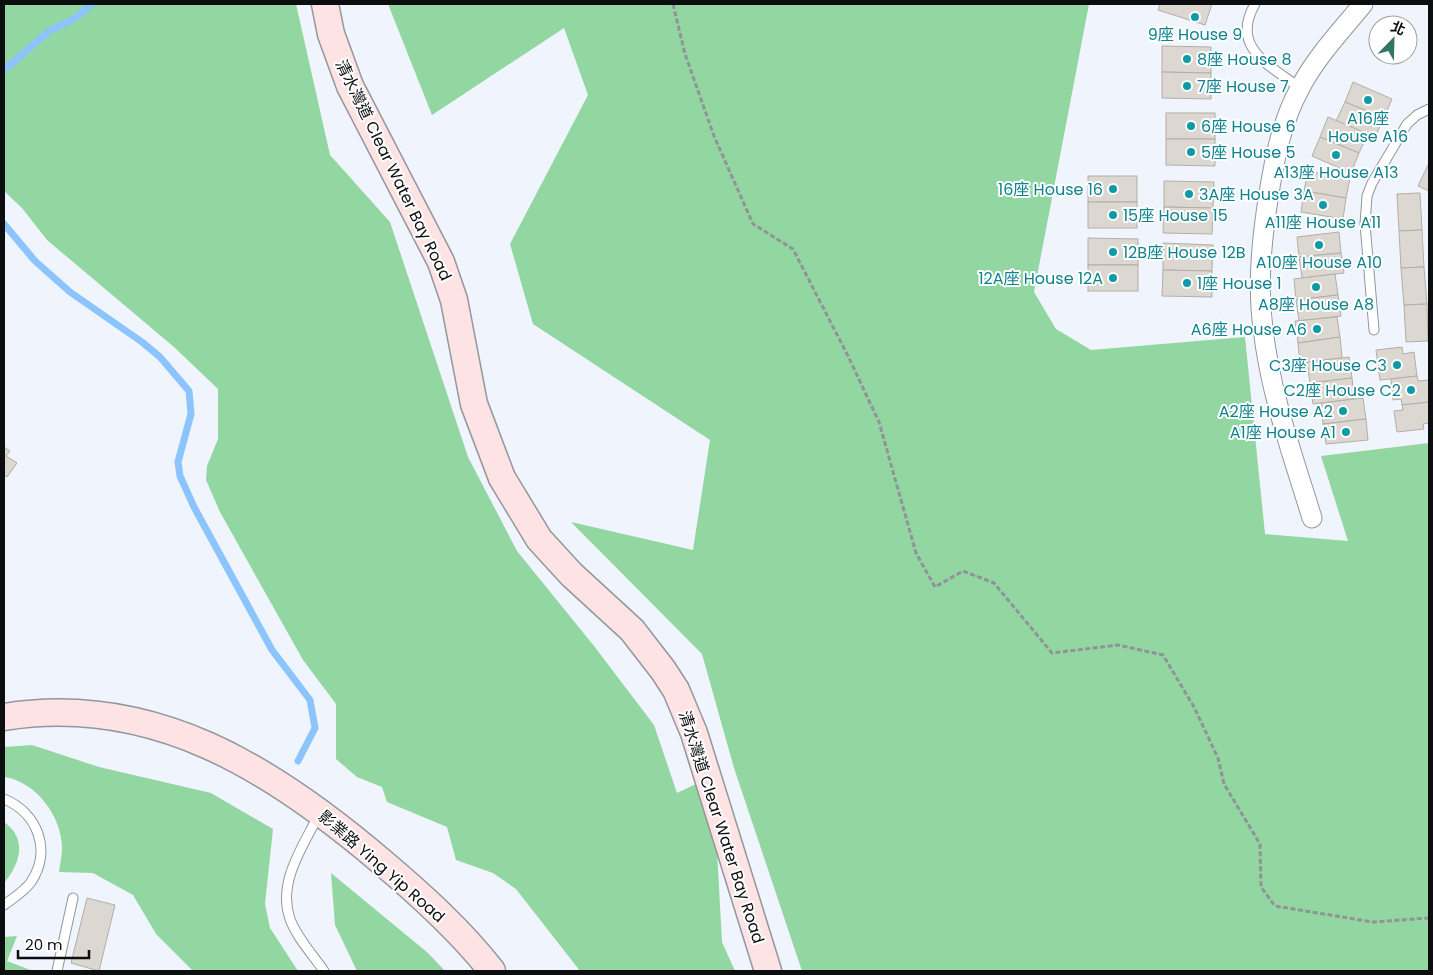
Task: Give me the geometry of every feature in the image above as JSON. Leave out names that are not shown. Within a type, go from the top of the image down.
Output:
[{"type":"main road","name":"清水灣道 Clear Water Bay Road","points":[[325,4],[331,34],[350,86],[441,262],[454,300],[474,404],[502,478],[539,539],[571,574],[632,630],[676,690],[694,733],[768,971]]},
{"type":"main road","name":"影業路 Ying Yip Road","points":[[4,717],[30,713],[72,711],[114,716],[155,725],[195,738],[233,756],[320,812],[400,878],[464,938],[492,971]]},
{"type":"street","points":[[1312,518],[1274,389],[1262,327],[1260,291],[1264,228],[1274,162],[1288,112],[1313,65],[1363,4]]},
{"type":"lane","points":[[1255,4],[1249,15],[1246,29],[1249,44],[1258,57],[1300,88]]},
{"type":"lane","points":[[1374,330],[1365,224],[1367,196],[1372,183],[1406,124],[1429,109]]},
{"type":"lane","points":[[4,800],[18,805],[33,821],[41,842],[40,864],[30,884],[4,905]]},
{"type":"lane","points":[[320,812],[293,866],[287,883],[286,902],[290,920],[299,937],[324,971]]},
{"type":"lane","points":[[57,971],[73,898]]},
{"type":"path","points":[[673,4],[685,54],[714,136],[753,224],[793,249],[848,356],[879,422],[916,553],[935,587],[963,572],[994,583],[1052,653],[1118,645],[1163,655],[1194,707],[1218,758],[1224,784],[1260,844],[1261,887],[1275,906],[1373,922],[1429,918]]},
{"type":"green space","points":[[4,4],[296,4],[330,155],[390,222],[468,457],[517,551],[594,646],[654,725],[677,793],[696,784],[717,851],[722,942],[735,971],[580,971],[516,889],[493,873],[456,860],[447,827],[387,802],[382,787],[357,777],[336,759],[336,704],[303,660],[220,512],[206,480],[207,466],[218,439],[218,389],[174,347],[47,240],[22,208],[4,191]]},
{"type":"green space","points":[[388,4],[1089,4],[1034,292],[1056,329],[1091,350],[1245,337],[1265,534],[1348,541],[1321,456],[1429,443],[1429,971],[802,971],[734,768],[702,654],[571,522],[693,550],[710,440],[533,324],[510,244],[588,95],[564,28],[432,115]]},
{"type":"green space","points":[[32,745],[99,767],[211,793],[273,829],[265,904],[270,928],[298,971],[193,971],[156,934],[133,895],[93,873],[59,872],[62,851],[61,836],[52,813],[45,802],[27,785],[4,777],[4,747]]},
{"type":"green space","points":[[4,822],[12,829],[16,836],[19,852],[14,868],[4,883]]},
{"type":"green space","points":[[331,873],[428,953],[445,971],[357,971],[335,925]]},
{"type":"green space","points":[[17,936],[7,961],[33,971],[4,971],[4,937]]},
{"type":"building","name":"9座 House 9","points":[[1160,4],[1212,4],[1205,25],[1158,10]]},
{"type":"building","name":"8座 House 8","points":[[1162,46],[1211,47],[1211,73],[1162,72]]},
{"type":"building","name":"7座 House 7","points":[[1162,72],[1211,73],[1211,99],[1162,98]]},
{"type":"building","name":"A16座 House A16","points":[[1353,82],[1392,99],[1384,118],[1345,102]]},
{"type":"building","points":[[1345,102],[1384,118],[1375,137],[1336,121]]},
{"type":"building","name":"6座 House 6","points":[[1166,113],[1215,113],[1215,139],[1166,139]]},
{"type":"building","points":[[1328,117],[1368,134],[1359,153],[1320,137]]},
{"type":"building","name":"A13座 House A13","points":[[1320,137],[1359,153],[1351,173],[1312,156]]},
{"type":"building","name":"5座 House 5","points":[[1166,139],[1215,139],[1215,166],[1166,165]]},
{"type":"building","points":[[1429,163],[1429,191],[1418,186]]},
{"type":"building","points":[[1308,171],[1350,178],[1346,198],[1304,191]]},
{"type":"building","name":"16座 House 16","points":[[1088,176],[1137,176],[1137,202],[1088,202]]},
{"type":"building","name":"3A座 House 3A","points":[[1164,181],[1214,182],[1213,208],[1164,207]]},
{"type":"building","name":"A11座 House A11","points":[[1304,191],[1346,198],[1343,219],[1301,212]]},
{"type":"building","points":[[1420,193],[1422,230],[1399,231],[1397,194]]},
{"type":"building","name":"15座 House 15","points":[[1088,202],[1137,202],[1137,228],[1088,228]]},
{"type":"building","points":[[1164,207],[1213,208],[1212,234],[1163,233]]},
{"type":"building","points":[[1422,230],[1424,267],[1401,268],[1399,231]]},
{"type":"building","name":"A10座 House A10","points":[[1339,232],[1341,253],[1299,257],[1297,237]]},
{"type":"building","name":"12B座 House 12B","points":[[1088,238],[1138,239],[1138,265],[1088,265]]},
{"type":"building","points":[[1163,243],[1213,245],[1212,271],[1163,270]]},
{"type":"building","points":[[1341,253],[1344,273],[1302,278],[1299,257]]},
{"type":"building","name":"12A座 House 12A","points":[[1088,265],[1138,265],[1138,291],[1088,291]]},
{"type":"building","points":[[1424,267],[1427,304],[1404,305],[1401,268]]},
{"type":"building","name":"1座 House 1","points":[[1163,270],[1212,271],[1212,297],[1162,296]]},
{"type":"building","name":"A8座 House A8","points":[[1335,274],[1338,295],[1296,300],[1294,279]]},
{"type":"building","points":[[1338,295],[1341,316],[1299,321],[1296,300]]},
{"type":"building","points":[[1427,304],[1428,341],[1406,342],[1404,305]]},
{"type":"building","name":"A6座 House A6","points":[[1337,317],[1340,337],[1298,343],[1295,321]]},
{"type":"building","points":[[1340,337],[1342,358],[1300,363],[1298,343]]},
{"type":"building","name":"C3座 House C3","points":[[1402,347],[1403,354],[1414,352],[1417,376],[1380,380],[1376,350]]},
{"type":"building","points":[[1349,357],[1352,378],[1310,383],[1307,362]]},
{"type":"building","name":"C2座 House C2","points":[[1417,376],[1418,381],[1429,380],[1429,402],[1402,405],[1401,399],[1393,400],[1391,379]]},
{"type":"building","points":[[1352,378],[1354,399],[1313,404],[1310,383]]},
{"type":"building","name":"A2座 House A2","points":[[1363,398],[1366,419],[1323,424],[1321,403]]},
{"type":"building","points":[[1429,402],[1429,423],[1423,424],[1424,429],[1397,432],[1394,411],[1403,410],[1402,405]]},
{"type":"building","name":"A1座 House A1","points":[[1366,419],[1368,440],[1326,444],[1323,424]]},
{"type":"building","points":[[4,447],[10,451],[6,456],[17,463],[7,477],[4,475]]},
{"type":"building","points":[[87,898],[115,905],[99,971],[71,963]]},
{"type":"waterway","points":[[4,70],[49,31],[74,19],[92,4]]},
{"type":"waterway","points":[[4,224],[35,261],[70,292],[142,342],[160,357],[189,391],[191,414],[178,462],[180,476],[194,507],[272,650],[310,700],[315,728],[298,761]]},
{"type":"place","name":"9座 House 9","points":[[1195,17]]},
{"type":"place","name":"8座 House 8","points":[[1187,59]]},
{"type":"place","name":"7座 House 7","points":[[1187,86]]},
{"type":"place","name":"A16座 House A16","points":[[1368,100]]},
{"type":"place","name":"6座 House 6","points":[[1191,126]]},
{"type":"place","name":"5座 House 5","points":[[1191,152]]},
{"type":"place","name":"A13座 House A13","points":[[1336,155]]},
{"type":"place","name":"16座 House 16","points":[[1113,189]]},
{"type":"place","name":"3A座 House 3A","points":[[1189,194]]},
{"type":"place","name":"A11座 House A11","points":[[1323,205]]},
{"type":"place","name":"15座 House 15","points":[[1113,215]]},
{"type":"place","name":"A10座 House A10","points":[[1319,245]]},
{"type":"place","name":"12B座 House 12B","points":[[1113,252]]},
{"type":"place","name":"12A座 House 12A","points":[[1113,278]]},
{"type":"place","name":"1座 House 1","points":[[1187,283]]},
{"type":"place","name":"A8座 House A8","points":[[1316,287]]},
{"type":"place","name":"A6座 House A6","points":[[1317,329]]},
{"type":"place","name":"C3座 House C3","points":[[1397,365]]},
{"type":"place","name":"C2座 House C2","points":[[1411,390]]},
{"type":"place","name":"A2座 House A2","points":[[1343,411]]},
{"type":"place","name":"A1座 House A1","points":[[1346,432]]}]
